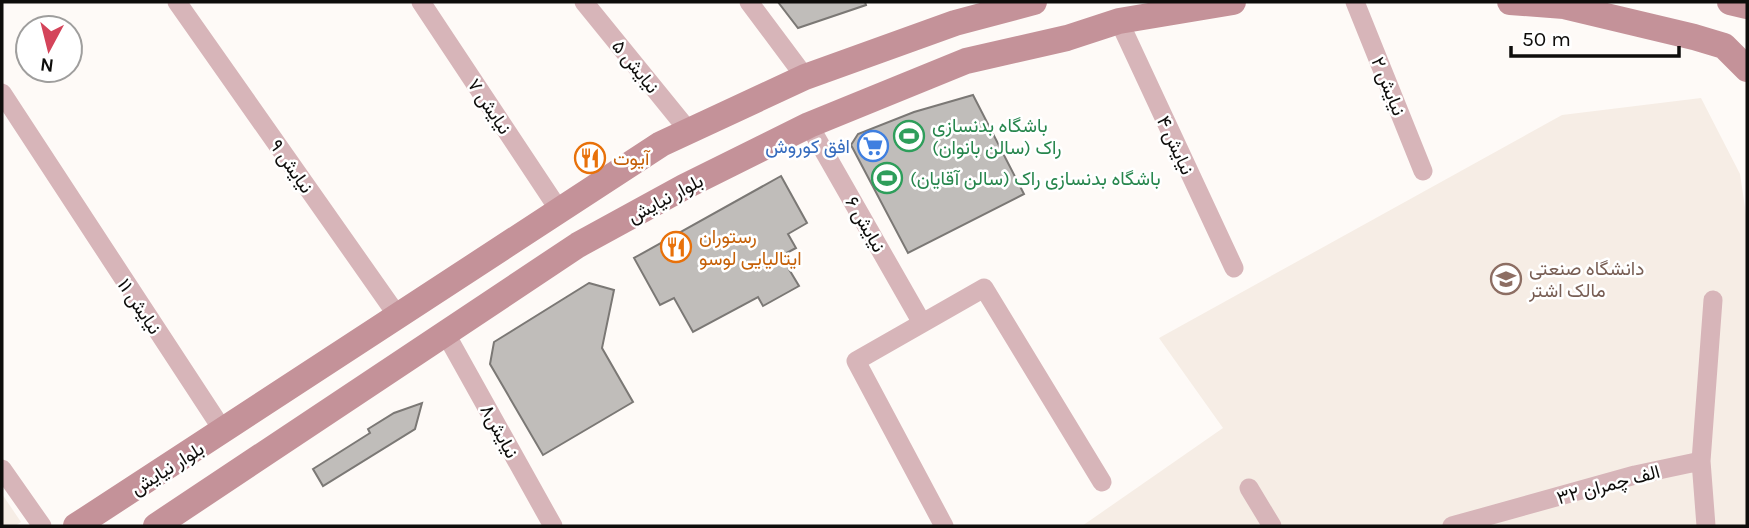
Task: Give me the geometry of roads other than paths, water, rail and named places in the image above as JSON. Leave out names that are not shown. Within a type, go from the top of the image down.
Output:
[{"type":"main road","name":"بلوار نیایش","points":[[76,526],[224,432],[397,315],[661,144],[805,77],[955,23],[1034,2]]},
{"type":"main road","name":"بلوار نیایش","points":[[156,526],[447,336],[579,245],[684,187],[808,125],[966,61],[1067,38],[1119,21],[1233,2]]},
{"type":"main road","points":[[1510,2],[1581,6],[1735,49],[1747,69]]},
{"type":"main road","points":[[1730,2],[1747,6]]},
{"type":"street","name":"نیایش ۷","points":[[421,2],[559,210]]},
{"type":"street","name":"نیایش ۵","points":[[584,2],[688,130]]},
{"type":"street","points":[[749,2],[805,77]]},
{"type":"street","name":"نیایش ۲","points":[[1355,2],[1423,171]]},
{"type":"street","name":"نیایش ۹","points":[[182,10],[397,315]]},
{"type":"street","name":"نیایش ۴","points":[[1119,21],[1234,268]]},
{"type":"street","name":"نیایش ۱۱","points":[[2,93],[224,432]]},
{"type":"street","name":"نیایش ۶","points":[[808,125],[922,323]]},
{"type":"street","points":[[944,526],[856,361],[984,288],[1102,482]]},
{"type":"street","points":[[1706,526],[1701,461],[1713,300]]},
{"type":"street","name":"نیایش۸","points":[[447,336],[553,526]]},
{"type":"street","name":"۳۲ الف چمران","points":[[1452,526],[1635,475],[1701,461]]},
{"type":"street","points":[[2,469],[42,526]]},
{"type":"street","points":[[1249,488],[1272,526]]},
{"type":"place","name":"باشگاه بدنسازی راک (سالن بانوان)","points":[[909,136]]},
{"type":"place","name":"افق کوروش","points":[[873,146]]},
{"type":"place","name":"آیوت","points":[[590,158]]},
{"type":"place","name":"باشگاه بدنسازی راک (سالن آقایان)","points":[[887,178]]},
{"type":"place","name":"رستوران ایتالیایی لوسو","points":[[676,247]]},
{"type":"place","name":"دانشگاه صنعتی مالک اشتر","points":[[1506,279]]}]
